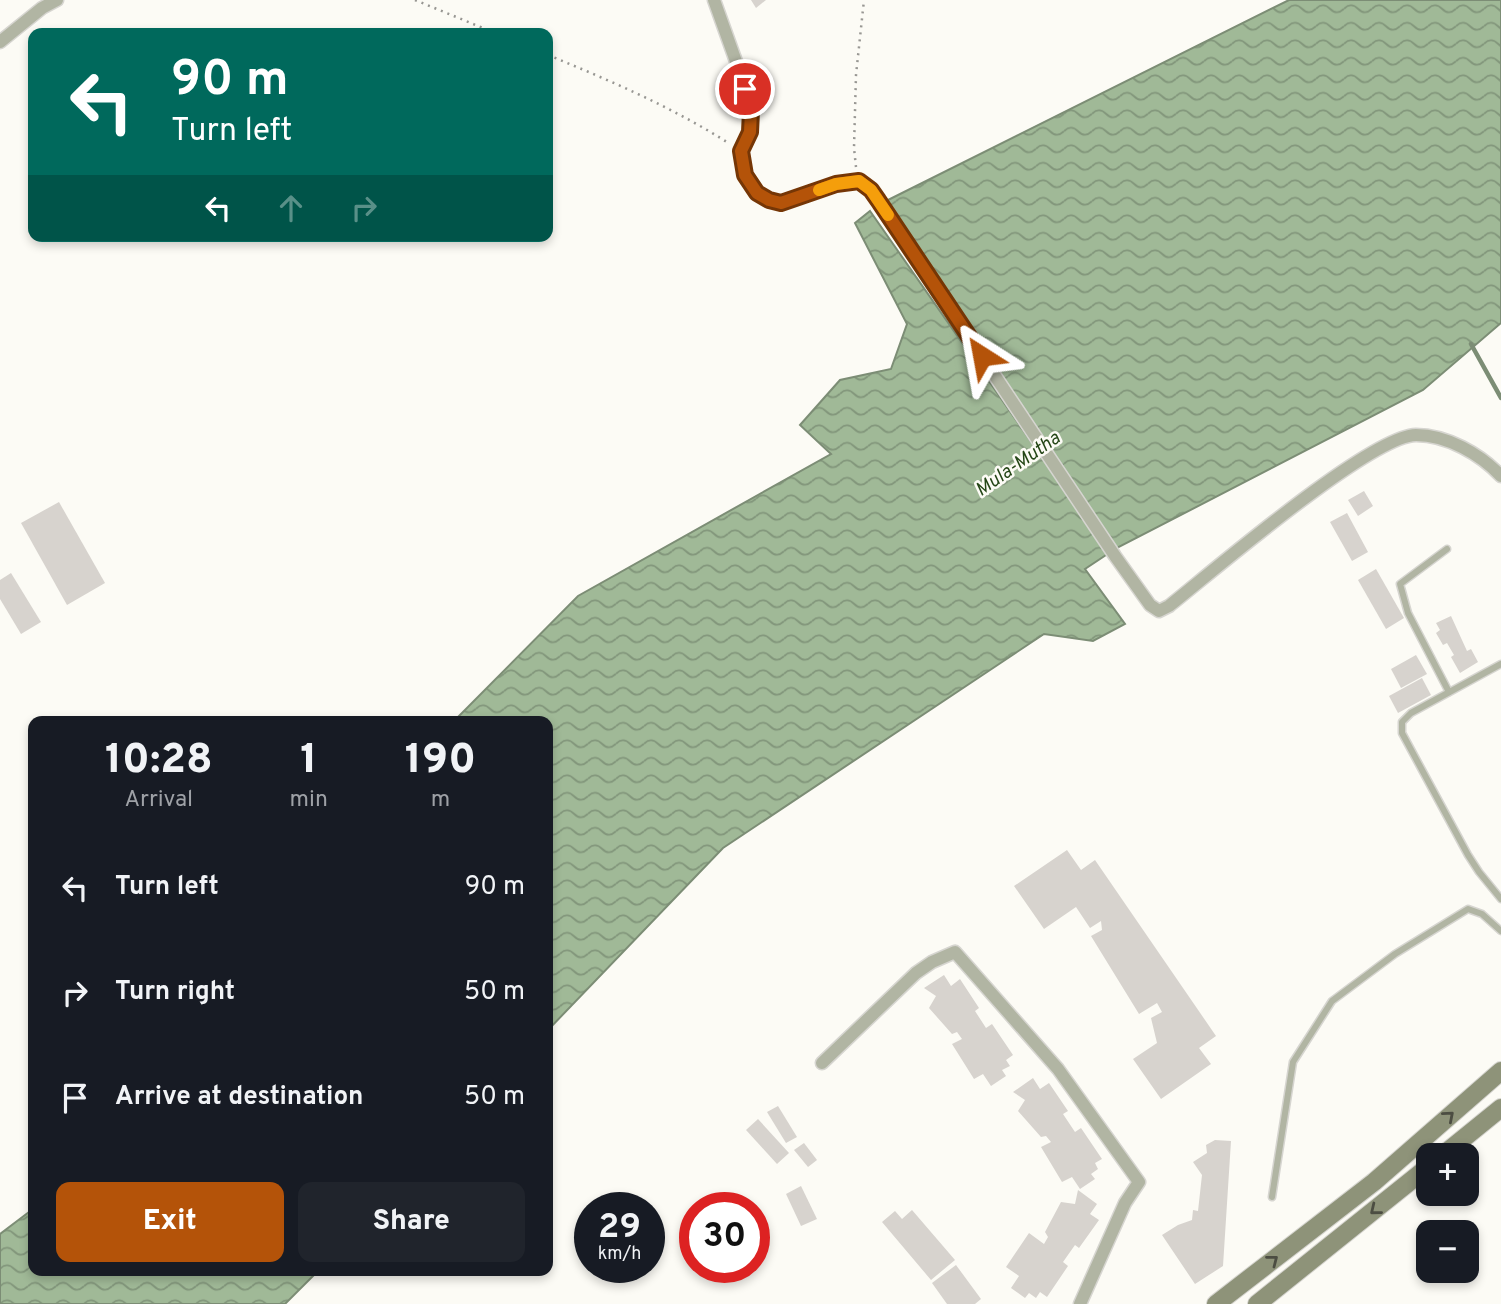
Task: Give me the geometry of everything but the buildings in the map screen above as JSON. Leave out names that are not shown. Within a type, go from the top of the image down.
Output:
[{"type":"main road","points":[[1216,1304],[1374,1182],[1501,1071]]},
{"type":"main road","points":[[1458,1143],[1501,1108]]},
{"type":"main road","points":[[1264,1302],[1416,1177]]},
{"type":"main road","points":[[1300,1239],[1316,1258]]},
{"type":"street","points":[[0,42],[42,8],[57,0]]},
{"type":"street","points":[[714,0],[751,111],[750,132],[741,151],[745,175],[757,193],[781,203],[836,184],[859,181],[871,190],[1150,605],[1159,611],[1352,464],[1403,437],[1416,435],[1450,442],[1490,465],[1501,476]]},
{"type":"street","points":[[822,1063],[916,973],[955,952],[1058,1069],[1139,1182],[1125,1203],[1080,1304]]},
{"type":"lane","points":[[1447,550],[1400,584],[1408,613],[1449,692]]},
{"type":"lane","points":[[1501,664],[1411,713],[1402,722],[1403,739],[1474,864],[1501,899]]},
{"type":"lane","points":[[1272,1197],[1293,1062],[1332,1001],[1395,954],[1468,909],[1482,914],[1501,932]]},
{"type":"path","points":[[415,0],[483,28]]},
{"type":"path","points":[[859,181],[854,148],[857,54],[864,0]]},
{"type":"path","points":[[553,57],[676,112],[741,151]]},
{"type":"water","points":[[1289,0],[1501,0],[1501,323],[1423,390],[1113,550],[880,204]]},
{"type":"water","name":"Mula-Mutha","points":[[870,211],[1109,553],[1085,569],[1125,624],[1093,641],[1044,634],[723,848],[553,1025],[553,716],[459,716],[578,596],[831,454],[800,425],[840,380],[891,369],[907,324],[855,223]]},
{"type":"water","points":[[28,1213],[28,1276],[313,1276],[285,1304],[0,1304],[0,1234]]},
{"type":"waterway","points":[[1471,344],[1501,398]]},
{"type":"slow traffic","points":[[819,190],[836,184],[859,181],[871,190],[888,215]]},
{"type":"route","points":[[745,89],[751,111],[750,132],[741,151],[745,175],[757,193],[781,203],[836,184],[859,181],[871,190],[982,356]]}]
